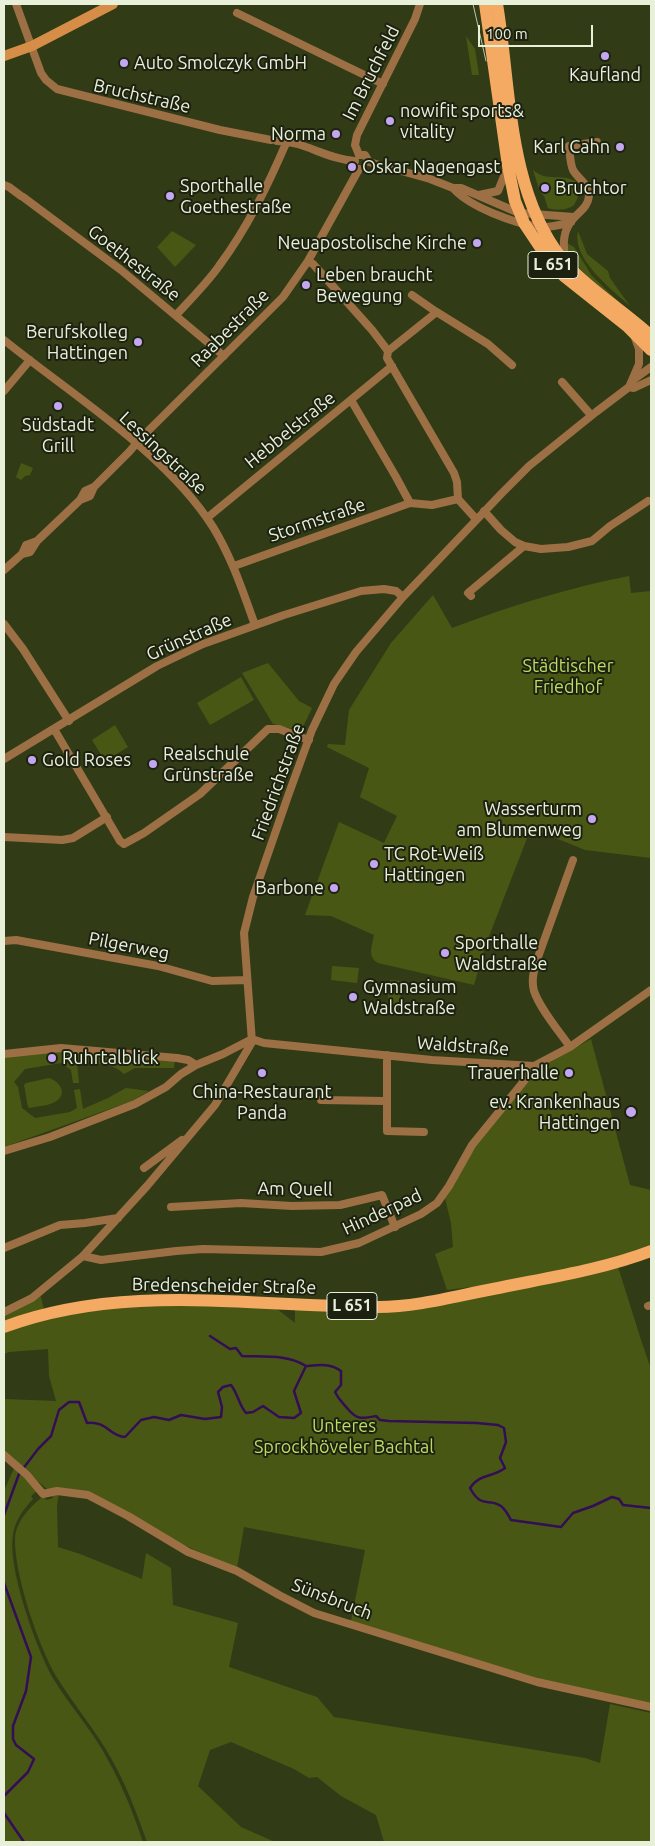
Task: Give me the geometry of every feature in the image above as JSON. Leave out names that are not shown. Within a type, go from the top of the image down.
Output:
[{"type":"main road","points":[[4,56],[32,46],[113,4]]},
{"type":"main road","name":"L 651","points":[[485,4],[508,166],[515,201],[522,218],[555,266],[627,326],[651,350]]},
{"type":"main road","name":"L 651","points":[[497,4],[515,135],[525,181],[538,221],[547,238],[568,266],[651,336]]},
{"type":"main road","name":"Bredenscheider Straße","points":[[4,1327],[41,1315],[96,1304],[156,1299],[353,1306],[406,1305],[591,1269],[651,1251]]},
{"type":"street","name":"Bruchstraße","points":[[16,4],[41,72],[46,80],[57,90],[204,126],[274,140],[292,141],[325,156],[357,158],[365,155],[369,162],[430,179],[453,188],[461,188],[479,195],[522,218]]},
{"type":"street","name":"Im Bruchfeld","points":[[357,158],[355,144],[357,135],[415,19],[420,4]]},
{"type":"street","points":[[237,13],[383,84]]},
{"type":"street","points":[[176,315],[220,265],[246,226],[259,203],[286,141]]},
{"type":"street","points":[[568,266],[564,252],[564,240],[572,220],[585,207],[589,196],[585,184],[574,172],[571,165],[569,146],[598,142]]},
{"type":"street","points":[[357,158],[359,169],[367,168],[369,162]]},
{"type":"street","points":[[479,195],[498,190],[508,166]]},
{"type":"street","name":"Raabestraße","points":[[4,570],[22,554],[26,545],[37,541],[80,500],[86,490],[94,487],[283,297],[308,261],[359,169]]},
{"type":"street","name":"Goethestraße","points":[[4,185],[22,196],[121,270],[224,356]]},
{"type":"street","name":"Bruchstraße","points":[[453,188],[461,197],[503,217],[522,218]]},
{"type":"street","points":[[522,218],[554,226],[572,220]]},
{"type":"street","points":[[522,218],[538,221],[572,220]]},
{"type":"street","points":[[308,261],[313,264],[372,330],[388,351]]},
{"type":"street","points":[[412,295],[488,344],[512,366]]},
{"type":"street","points":[[436,311],[388,351],[387,358],[450,464],[457,482],[458,499],[476,519]]},
{"type":"street","points":[[627,326],[636,341],[640,359],[638,369],[630,384]]},
{"type":"street","name":"Lessingstraße","points":[[4,340],[136,444],[181,486],[207,518],[222,541],[234,566],[255,625]]},
{"type":"street","points":[[4,391],[30,360]]},
{"type":"street","name":"Hebbelstraße","points":[[207,518],[392,366]]},
{"type":"street","name":"Friedrichstraße","points":[[252,1039],[244,948],[246,924],[284,806],[309,740],[334,684],[356,652],[403,597],[529,466],[651,368]]},
{"type":"street","name":"Friedrichstraße","points":[[630,384],[634,388],[651,380]]},
{"type":"street","points":[[562,382],[591,415]]},
{"type":"street","points":[[351,400],[410,503],[432,505],[458,499]]},
{"type":"street","points":[[484,511],[508,537],[524,546],[541,549],[568,547],[592,542],[610,526],[648,502]]},
{"type":"street","name":"Stormstraße","points":[[234,566],[410,503]]},
{"type":"street","points":[[471,596],[468,593],[524,546]]},
{"type":"street","name":"Grünstraße","points":[[4,759],[170,659],[255,625],[369,590],[384,588],[396,592],[403,597]]},
{"type":"street","points":[[4,624],[23,649],[69,721]]},
{"type":"street","points":[[54,729],[120,842],[125,843],[144,833],[200,794],[268,729],[279,729],[309,740]]},
{"type":"street","points":[[4,837],[62,840],[73,838],[107,817]]},
{"type":"street","points":[[570,1047],[540,1003],[534,990],[533,976],[537,960],[574,860]]},
{"type":"street","name":"Pilgerweg","points":[[4,941],[16,940],[98,954],[158,966],[212,981],[247,980]]},
{"type":"street","points":[[534,1066],[570,1047],[651,990]]},
{"type":"street","points":[[4,1151],[135,1104],[166,1087],[181,1074],[196,1065],[252,1039]]},
{"type":"street","points":[[4,1312],[32,1298],[82,1256],[118,1218],[215,1106],[252,1039]]},
{"type":"street","name":"Waldstraße","points":[[252,1039],[264,1043],[432,1060],[534,1066]]},
{"type":"street","points":[[4,1054],[61,1048],[177,1058],[188,1060],[196,1065]]},
{"type":"street","points":[[387,1055],[387,1131],[424,1132]]},
{"type":"street","name":"Hinderpad","points":[[82,1256],[101,1260],[203,1249],[321,1252],[359,1243],[421,1214],[441,1198],[472,1145],[534,1066]]},
{"type":"street","points":[[321,1100],[386,1101]]},
{"type":"street","points":[[144,1168],[192,1134]]},
{"type":"street","name":"Am Quell","points":[[171,1207],[241,1203],[292,1206],[340,1205],[382,1195],[395,1227]]},
{"type":"street","points":[[4,1248],[60,1225],[84,1224],[118,1218]]},
{"type":"street","name":"Sünsbruch","points":[[4,1455],[19,1467],[43,1494],[57,1492],[88,1495],[128,1516],[188,1552],[237,1571],[314,1613],[537,1682],[651,1707]]},
{"type":"green space","points":[[466,36],[475,49],[479,75],[472,75]]},
{"type":"green space","points":[[533,170],[544,176],[571,179],[577,182],[578,197],[574,205],[562,210],[548,208],[544,196],[540,192]]},
{"type":"green space","points":[[172,231],[196,245],[175,267],[157,247]]},
{"type":"green space","points":[[578,231],[587,254],[608,271],[610,278],[630,306],[595,273],[587,262],[577,241]]},
{"type":"green space","points":[[567,243],[574,247],[592,276],[618,303],[580,268],[573,259]]},
{"type":"green space","points":[[21,463],[33,468],[30,475],[25,476],[21,480],[16,477]]},
{"type":"green space","name":"Städtischer Friedhof","points":[[629,576],[631,593],[651,591],[651,858],[585,850],[531,828],[486,944],[474,985],[378,963],[372,958],[371,954],[374,935],[331,916],[305,915],[339,822],[384,843],[397,816],[360,797],[369,768],[327,747],[328,744],[345,745],[349,710],[391,643],[433,595],[452,628],[539,598]]},
{"type":"green space","points":[[268,663],[299,701],[312,708],[301,731],[273,724],[242,673]]},
{"type":"green space","points":[[241,677],[254,700],[210,725],[197,703]]},
{"type":"green space","points":[[115,725],[128,747],[105,761],[92,740]]},
{"type":"green space","points":[[332,966],[359,968],[357,983],[331,980]]},
{"type":"green space","points":[[390,980],[402,981],[399,1008],[387,1007]]},
{"type":"green space","points":[[591,1039],[630,1185],[651,1190],[651,1247],[550,1273],[499,1283],[447,1290],[435,1254],[453,1247],[451,1223],[445,1198],[473,1147],[533,1072]]},
{"type":"green space","points":[[57,1049],[175,1060],[174,1068],[135,1068],[124,1074],[114,1067],[77,1063],[79,1083],[73,1083],[71,1070],[61,1063],[25,1069],[14,1082],[18,1087],[22,1108],[35,1118],[70,1112],[77,1108],[74,1090],[80,1089],[83,1109],[126,1088],[149,1091],[132,1101],[4,1147],[4,1055]]},
{"type":"green space","points":[[49,1078],[60,1086],[62,1092],[59,1099],[49,1104],[28,1107],[24,1085]]},
{"type":"green space","name":"Unteres Sprockhöveler Bachtal","points":[[618,1267],[651,1369],[651,1710],[575,1690],[351,1621],[365,1550],[244,1527],[237,1568],[170,1539],[109,1504],[56,1489],[47,1489],[4,1453],[4,1399],[56,1401],[49,1376],[48,1349],[4,1354],[4,1332],[64,1312],[185,1303],[277,1309],[295,1323],[295,1309],[352,1311]]},
{"type":"green space","points":[[40,1293],[44,1310],[4,1322],[4,1316]]},
{"type":"green space","points":[[15,1466],[37,1491],[31,1496],[33,1499],[18,1520],[13,1535],[12,1549],[14,1567],[32,1630],[54,1680],[96,1740],[114,1772],[128,1801],[143,1842],[4,1842],[4,1491]]},
{"type":"green space","points":[[59,1493],[57,1505],[58,1547],[142,1579],[146,1553],[171,1568],[173,1605],[238,1623],[229,1667],[317,1697],[334,1717],[585,1758],[600,1763],[610,1704],[651,1713],[651,1842],[384,1842],[376,1815],[341,1796],[317,1777],[309,1778],[294,1769],[231,1742],[210,1750],[198,1786],[241,1827],[275,1842],[147,1842],[131,1799],[105,1747],[49,1663],[28,1609],[18,1570],[15,1538],[18,1526],[28,1511],[41,1498],[44,1496],[46,1500],[53,1498],[52,1494]]},
{"type":"waterway","points":[[210,1336],[230,1349],[236,1348],[242,1356],[283,1358],[306,1366]]},
{"type":"waterway","points":[[4,1515],[19,1474],[38,1449],[51,1436],[59,1410],[69,1402],[79,1402],[87,1423],[100,1424],[115,1434],[125,1437],[141,1420],[154,1417],[169,1420],[181,1415],[205,1419],[221,1417],[222,1407],[218,1392],[223,1387],[231,1385],[246,1413],[253,1412],[263,1406],[279,1417],[294,1418],[301,1413],[294,1391],[306,1366],[320,1365],[333,1367],[341,1371],[341,1385],[335,1392],[357,1417],[376,1416],[380,1420],[389,1421],[477,1423],[498,1425],[504,1428],[506,1442],[500,1458],[505,1468],[478,1480],[470,1488],[478,1499],[501,1506],[511,1520],[561,1527],[573,1513],[612,1497],[619,1499],[623,1505],[651,1508]]},
{"type":"waterway","points":[[4,1583],[31,1657],[26,1691],[13,1726],[13,1739],[16,1745],[34,1759],[28,1772],[4,1796]]},
{"type":"waterway","points":[[4,1813],[24,1842]]},
{"type":"tram line","points":[[473,4],[486,61]]},
{"type":"place","name":"Kaufland","points":[[605,56]]},
{"type":"place","name":"Auto Smolczyk GmbH","points":[[124,63]]},
{"type":"place","name":"nowifit sports& vitality","points":[[390,121]]},
{"type":"place","name":"Norma","points":[[336,134]]},
{"type":"place","name":"Karl Cahn","points":[[620,147]]},
{"type":"place","name":"Oskar Nagengast","points":[[352,167]]},
{"type":"place","name":"Bruchtor","points":[[545,188]]},
{"type":"place","name":"Sporthalle Goethestraße","points":[[170,196]]},
{"type":"place","name":"Neuapostolische Kirche","points":[[477,243]]},
{"type":"place","name":"Leben braucht Bewegung","points":[[306,285]]},
{"type":"place","name":"Berufskolleg Hattingen","points":[[138,342]]},
{"type":"place","name":"Südstadt Grill","points":[[58,406]]},
{"type":"place","name":"Gold Roses","points":[[32,760]]},
{"type":"place","name":"Realschule Grünstraße","points":[[153,764]]},
{"type":"place","name":"Wasserturm am Blumenweg","points":[[592,819]]},
{"type":"place","name":"TC Rot-Weiß Hattingen","points":[[374,864]]},
{"type":"place","name":"Barbone","points":[[334,888]]},
{"type":"place","name":"Sporthalle Waldstraße","points":[[445,953]]},
{"type":"place","name":"Gymnasium Waldstraße","points":[[353,997]]},
{"type":"place","name":"Ruhrtalblick","points":[[52,1058]]},
{"type":"place","name":"China-Restaurant Panda","points":[[262,1073]]},
{"type":"place","name":"Trauerhalle","points":[[569,1073]]},
{"type":"place","name":"ev. Krankenhaus Hattingen","points":[[631,1112]]}]
